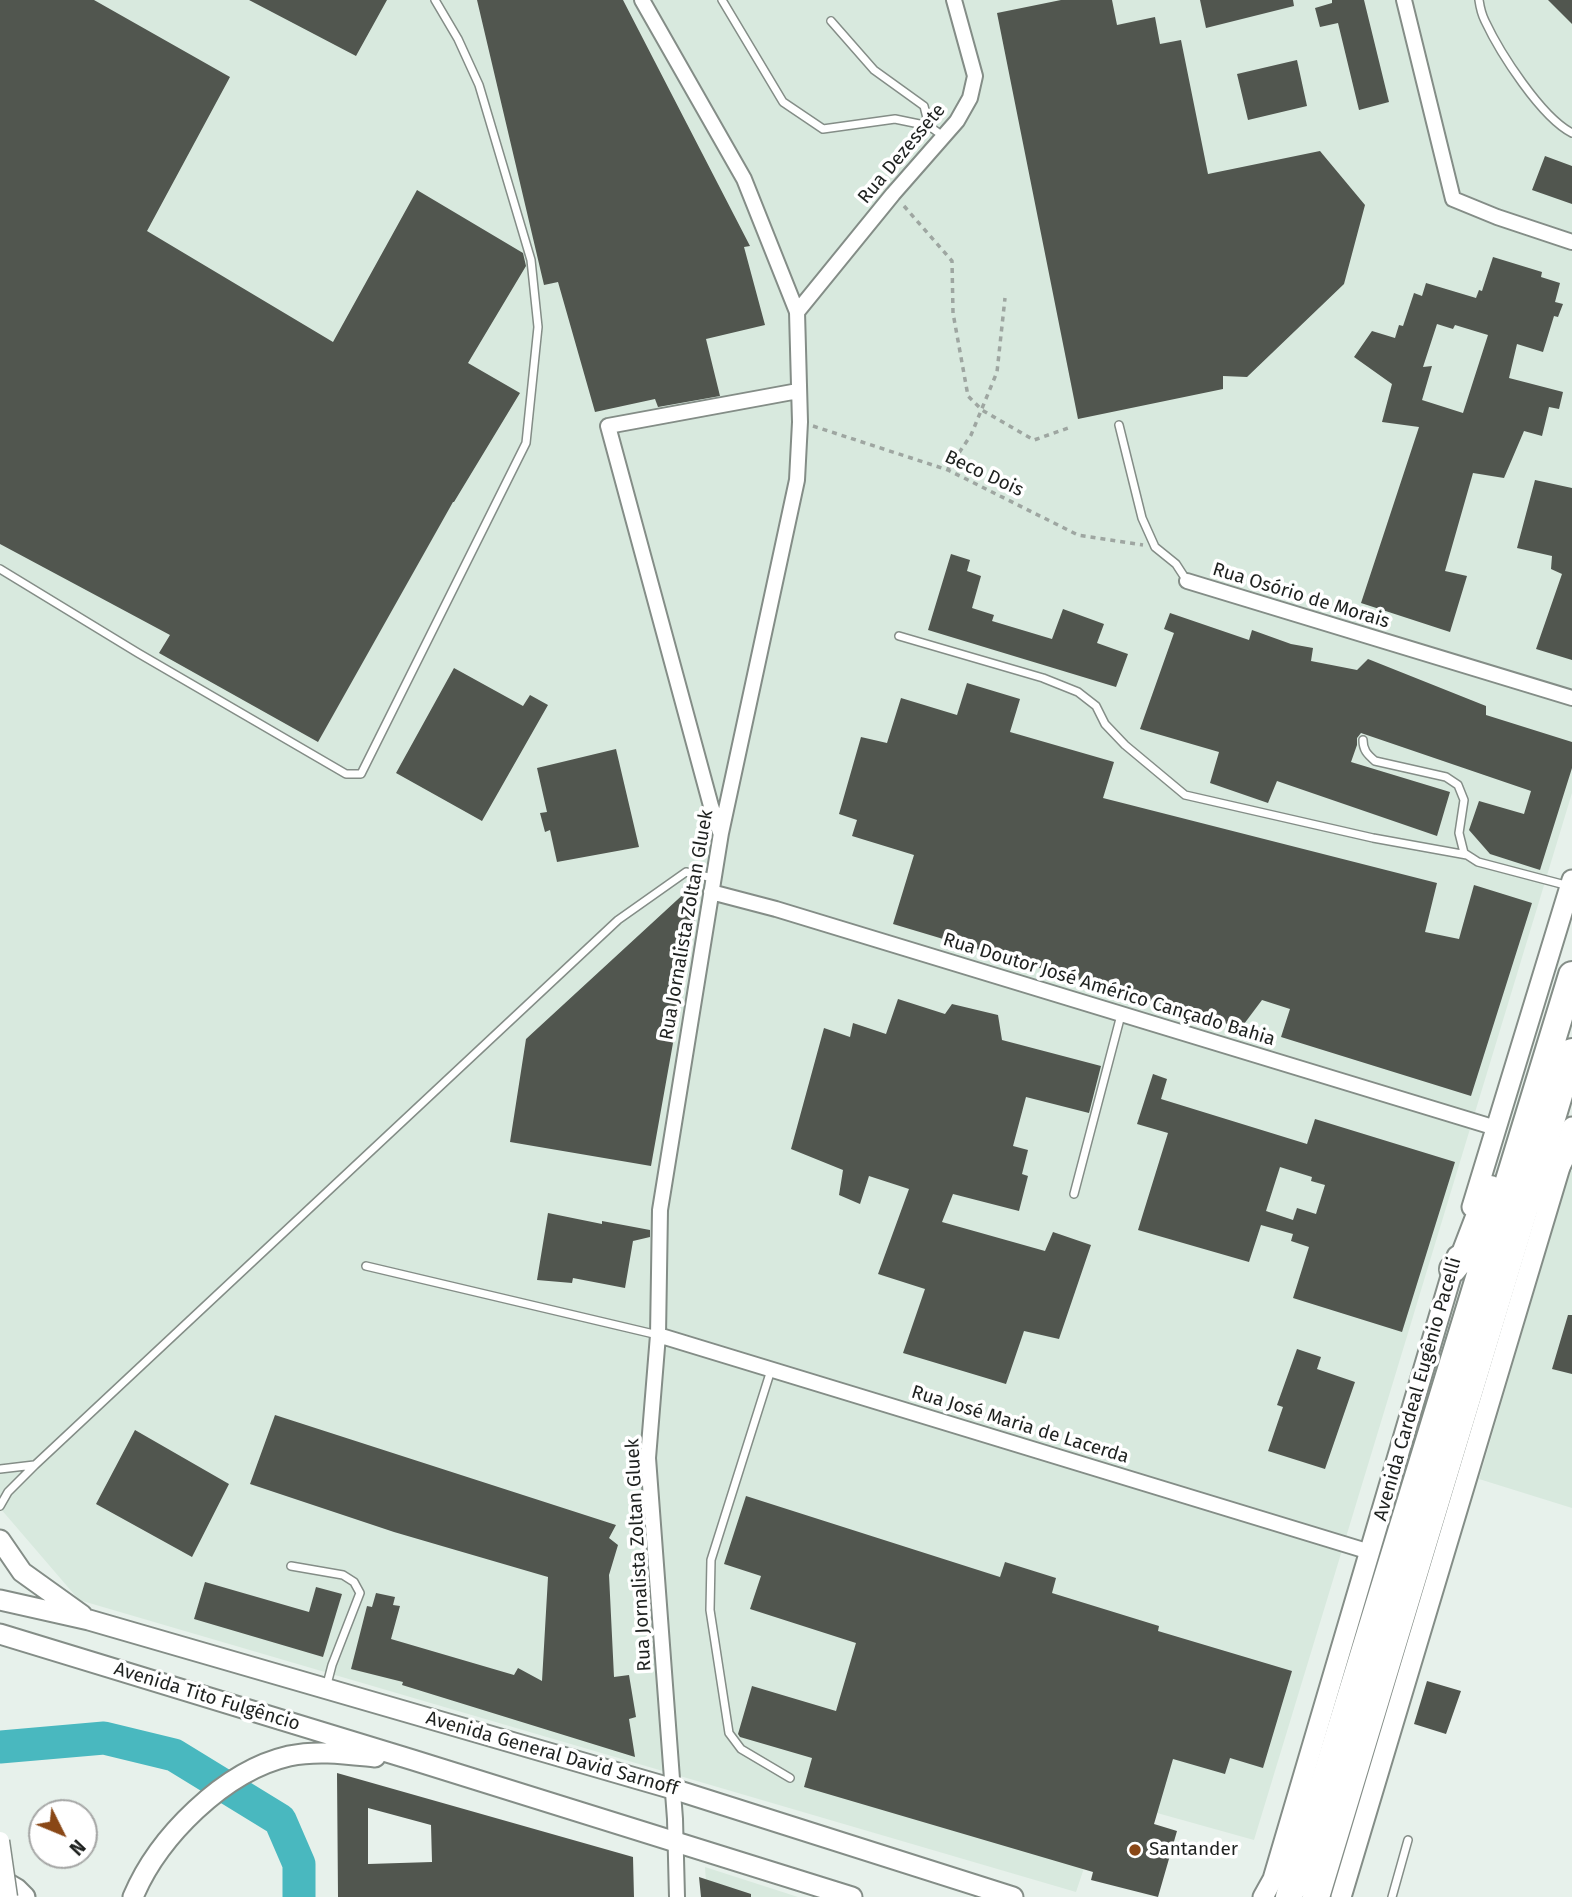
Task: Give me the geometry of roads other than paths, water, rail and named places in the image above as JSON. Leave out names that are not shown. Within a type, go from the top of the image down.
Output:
[{"type":"highway","name":"Avenida Cardeal Eugênio Pacelli","points":[[1316,1897],[1544,1066],[1572,975]]},
{"type":"highway","name":"Avenida Cardeal Eugênio Pacelli","points":[[1289,1897],[1448,1422],[1511,1252],[1572,1052]]},
{"type":"highway","points":[[1453,1269],[1465,1254],[1532,1083],[1544,1066]]},
{"type":"highway","points":[[1511,1252],[1570,1144]]},
{"type":"main road","name":"Avenida Cardeal Eugênio Pacelli","points":[[1264,1897],[1273,1879],[1453,1269],[1571,883]]},
{"type":"main road","points":[[1341,1897],[1570,1144]]},
{"type":"main road","points":[[0,1540],[22,1572],[89,1620]]},
{"type":"main road","points":[[0,1600],[89,1620]]},
{"type":"main road","name":"Avenida General David Sarnoff","points":[[89,1620],[673,1789],[1013,1897]]},
{"type":"main road","name":"Avenida Tito Fulgêncio","points":[[0,1634],[413,1760]]},
{"type":"main road","points":[[133,1897],[138,1884],[173,1831],[205,1801],[248,1772],[287,1756],[320,1752],[413,1760],[852,1897]]},
{"type":"main road","points":[[0,1878],[18,1889],[25,1897]]},
{"type":"street","name":"Rua Jornalista Zoltan Gluek","points":[[642,0],[744,179],[797,312],[800,422],[797,480],[721,833],[660,1210],[658,1335],[648,1458],[673,1789],[677,1897]]},
{"type":"street","name":"Rua Dezessete","points":[[797,312],[893,194],[957,121],[970,99],[975,76],[954,0]]},
{"type":"street","points":[[1404,0],[1453,199],[1497,218],[1572,242]]},
{"type":"street","points":[[721,833],[711,806],[608,426],[798,391]]},
{"type":"street","name":"Rua Osório de Morais","points":[[1187,581],[1572,698]]},
{"type":"street","name":"Rua Doutor José Américo Cançado Bahia","points":[[712,885],[776,909],[1496,1128]]},
{"type":"street","name":"Rua José Maria de Lacerda","points":[[658,1335],[1370,1552]]},
{"type":"street","points":[[0,1841],[8,1897]]},
{"type":"lane","points":[[0,569],[346,774],[361,774],[526,443],[537,340],[538,327],[529,252],[479,85],[458,39],[435,0]]},
{"type":"lane","points":[[722,0],[783,103],[823,129],[895,119],[929,126],[944,136]]},
{"type":"lane","points":[[1479,0],[1484,20],[1521,82],[1562,127],[1572,133]]},
{"type":"lane","points":[[831,22],[874,71],[924,106],[929,126]]},
{"type":"lane","name":"Rua Osório de Morais","points":[[1119,425],[1142,518],[1155,547],[1176,564],[1187,581]]},
{"type":"lane","points":[[899,636],[1043,678],[1078,692],[1096,706],[1105,724],[1125,745],[1185,795],[1373,838],[1467,855]]},
{"type":"lane","points":[[1363,740],[1366,753],[1374,761],[1446,777],[1458,785],[1464,800],[1459,833],[1464,853],[1478,862],[1571,883]]},
{"type":"lane","points":[[0,1506],[8,1492],[35,1465],[618,920],[686,872],[712,885]]},
{"type":"lane","points":[[1074,1194],[1121,1014]]},
{"type":"lane","points":[[366,1266],[658,1335]]},
{"type":"lane","points":[[771,1369],[711,1560],[710,1610],[729,1733],[741,1749],[790,1778]]},
{"type":"lane","points":[[0,1469],[35,1465]]},
{"type":"lane","points":[[291,1566],[343,1575],[354,1582],[360,1593],[332,1665],[326,1688]]},
{"type":"lane","points":[[1392,1897],[1408,1840]]},
{"type":"waterway","points":[[0,1747],[104,1738],[174,1755],[280,1820],[299,1864],[299,1897]]},
{"type":"place","name":"Santander","points":[[1135,1850]]}]
